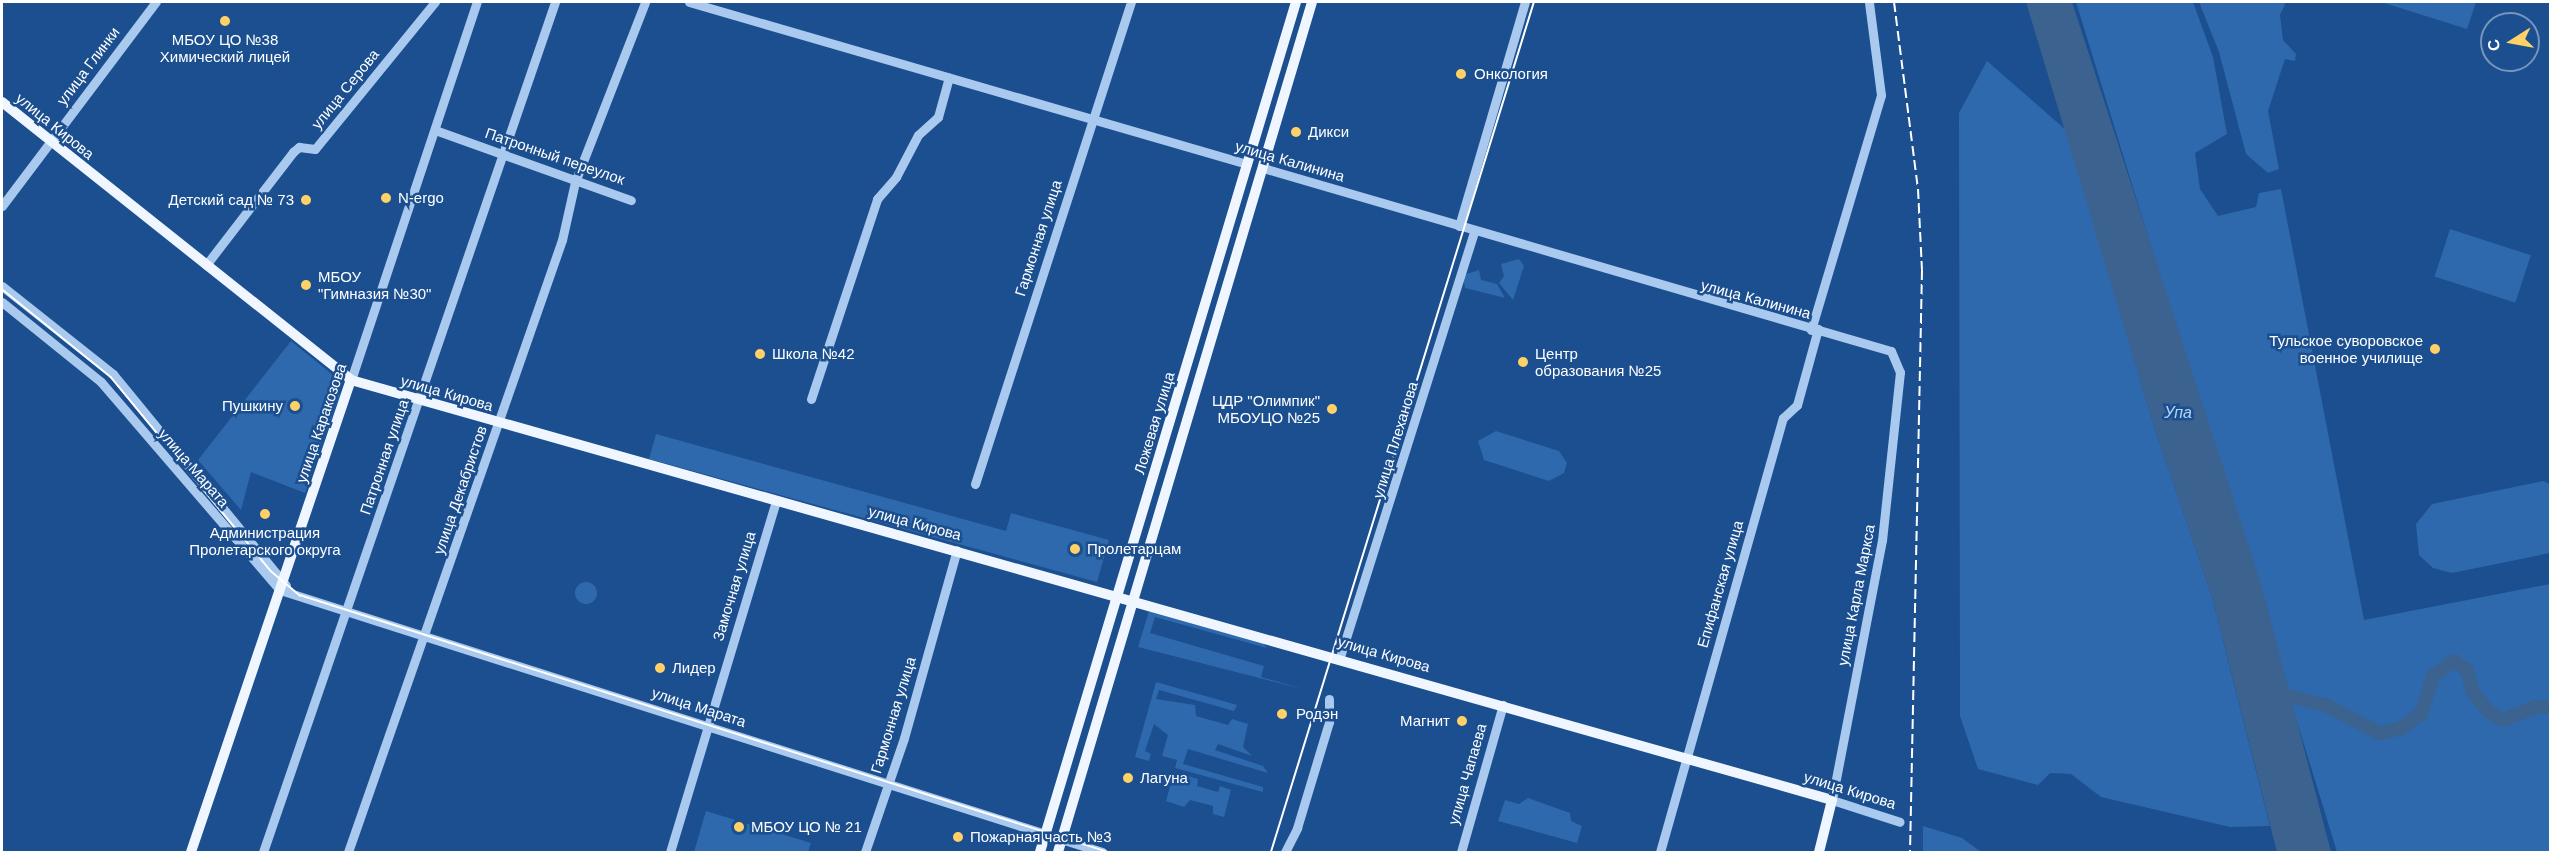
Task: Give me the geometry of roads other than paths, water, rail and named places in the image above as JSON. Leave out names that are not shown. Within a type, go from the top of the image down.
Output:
[{"type":"main road","name":"Ложевая улица","points":[[1040,852],[1296,2]]},
{"type":"main road","name":"Ложевая улица","points":[[1058,852],[1312,2]]},
{"type":"main road","name":"улица Кирова","points":[[2,102],[351,380],[499,424],[1340,657],[1832,800]]},
{"type":"main road","name":"улица Калинина","points":[[1247,164],[1263,168]]},
{"type":"main road","name":"улица Каракозова","points":[[191,852],[284,586],[351,380]]},
{"type":"main road","name":"улица Карла Маркса","points":[[1820,852],[1832,800]]},
{"type":"street","name":"улица Глинки","points":[[2,206],[156,2]]},
{"type":"street","name":"улица Серова","points":[[206,265],[293,152],[299,147],[315,149],[435,2]]},
{"type":"street","name":"улица Каракозова","points":[[351,380],[477,2]]},
{"type":"street","name":"Патронная улица","points":[[263,852],[505,156],[555,2]]},
{"type":"street","name":"улица Декабристов","points":[[348,852],[572,211],[574,182],[645,2]]},
{"type":"street","name":"улица Калинина","points":[[689,2],[949,77],[1094,122],[1247,164]]},
{"type":"street","name":"Гармонная улица","points":[[975,484],[1131,2]]},
{"type":"street","points":[[1460,226],[1525,2]]},
{"type":"street","name":"Епифанская улица","points":[[1660,852],[1783,418],[1797,405],[1814,330],[1881,95],[1869,2]]},
{"type":"street","points":[[811,399],[877,199],[918,135],[938,117],[949,77]]},
{"type":"street","name":"Патронный переулок","points":[[435,130],[574,182],[591,182],[631,200]]},
{"type":"street","name":"улица Калинина","points":[[1263,168],[1814,330],[1884,346]]},
{"type":"street","name":"улица Плеханова","points":[[1340,657],[1474,231]]},
{"type":"street","name":"улица Марата","points":[[2,286],[87,351],[137,401],[284,586]]},
{"type":"street","name":"улица Марата","points":[[2,302],[78,361],[284,586],[347,611],[1102,852]]},
{"type":"street","name":"улица Карла Маркса","points":[[1832,800],[1882,540],[1893,458],[1900,366],[1884,346]]},
{"type":"street","points":[[78,361],[87,351]]},
{"type":"street","name":"Замочная улица","points":[[670,852],[706,725],[776,501]]},
{"type":"street","name":"Гармонная улица","points":[[865,852],[888,784],[957,550]]},
{"type":"street","points":[[1285,852],[1297,828],[1329,722],[1329,699]]},
{"type":"street","name":"улица Чапаева","points":[[1461,852],[1503,705]]},
{"type":"street","name":"улица Кирова","points":[[1832,800],[1900,822]]},
{"type":"water","name":"Упа","points":[[2026,2],[2072,2],[2262,587],[2331,852],[2277,852],[2212,597],[2153,423]]},
{"type":"waterway","points":[[2274,701],[2292,697],[2325,705],[2379,733],[2400,729],[2421,714],[2433,676],[2454,661],[2467,670],[2473,692],[2487,710],[2503,720],[2536,707],[2550,707]]},
{"type":"tram line","points":[[1271,852],[1534,2]]},
{"type":"tram line","points":[[2,289],[111,377],[271,571],[300,595],[1108,852]]},
{"type":"railway","points":[[1894,2],[1918,189],[1922,270],[1910,852]]},
{"type":"place","name":"МБОУ ЦО №38 Химический лицей","points":[[225,21]]},
{"type":"place","name":"Онкология","points":[[1461,74]]},
{"type":"place","name":"Дикси","points":[[1296,132]]},
{"type":"place","name":"N-ergo","points":[[386,198]]},
{"type":"place","name":"Детский сад № 73","points":[[306,200]]},
{"type":"place","name":"МБОУ \"Гимназия №30\"","points":[[306,285]]},
{"type":"place","name":"Тульское суворовское военное училище","points":[[2435,349]]},
{"type":"place","name":"Школа №42","points":[[760,354]]},
{"type":"place","name":"Центр образования №25","points":[[1523,362]]},
{"type":"place","name":"Пушкину","points":[[295,406]]},
{"type":"place","name":"ЦДР \"Олимпик\" МБОУЦО №25","points":[[1332,409]]},
{"type":"place","name":"Администрация Пролетарского округа","points":[[265,514]]},
{"type":"place","name":"Пролетарцам","points":[[1075,549]]},
{"type":"place","name":"Лидер","points":[[660,668]]},
{"type":"place","name":"Родэн","points":[[1282,714]]},
{"type":"place","name":"Магнит","points":[[1462,721]]},
{"type":"place","name":"Лагуна","points":[[1128,778]]},
{"type":"place","name":"МБОУ ЦО № 21","points":[[739,827]]},
{"type":"place","name":"Пожарная часть №3","points":[[958,837]]}]
